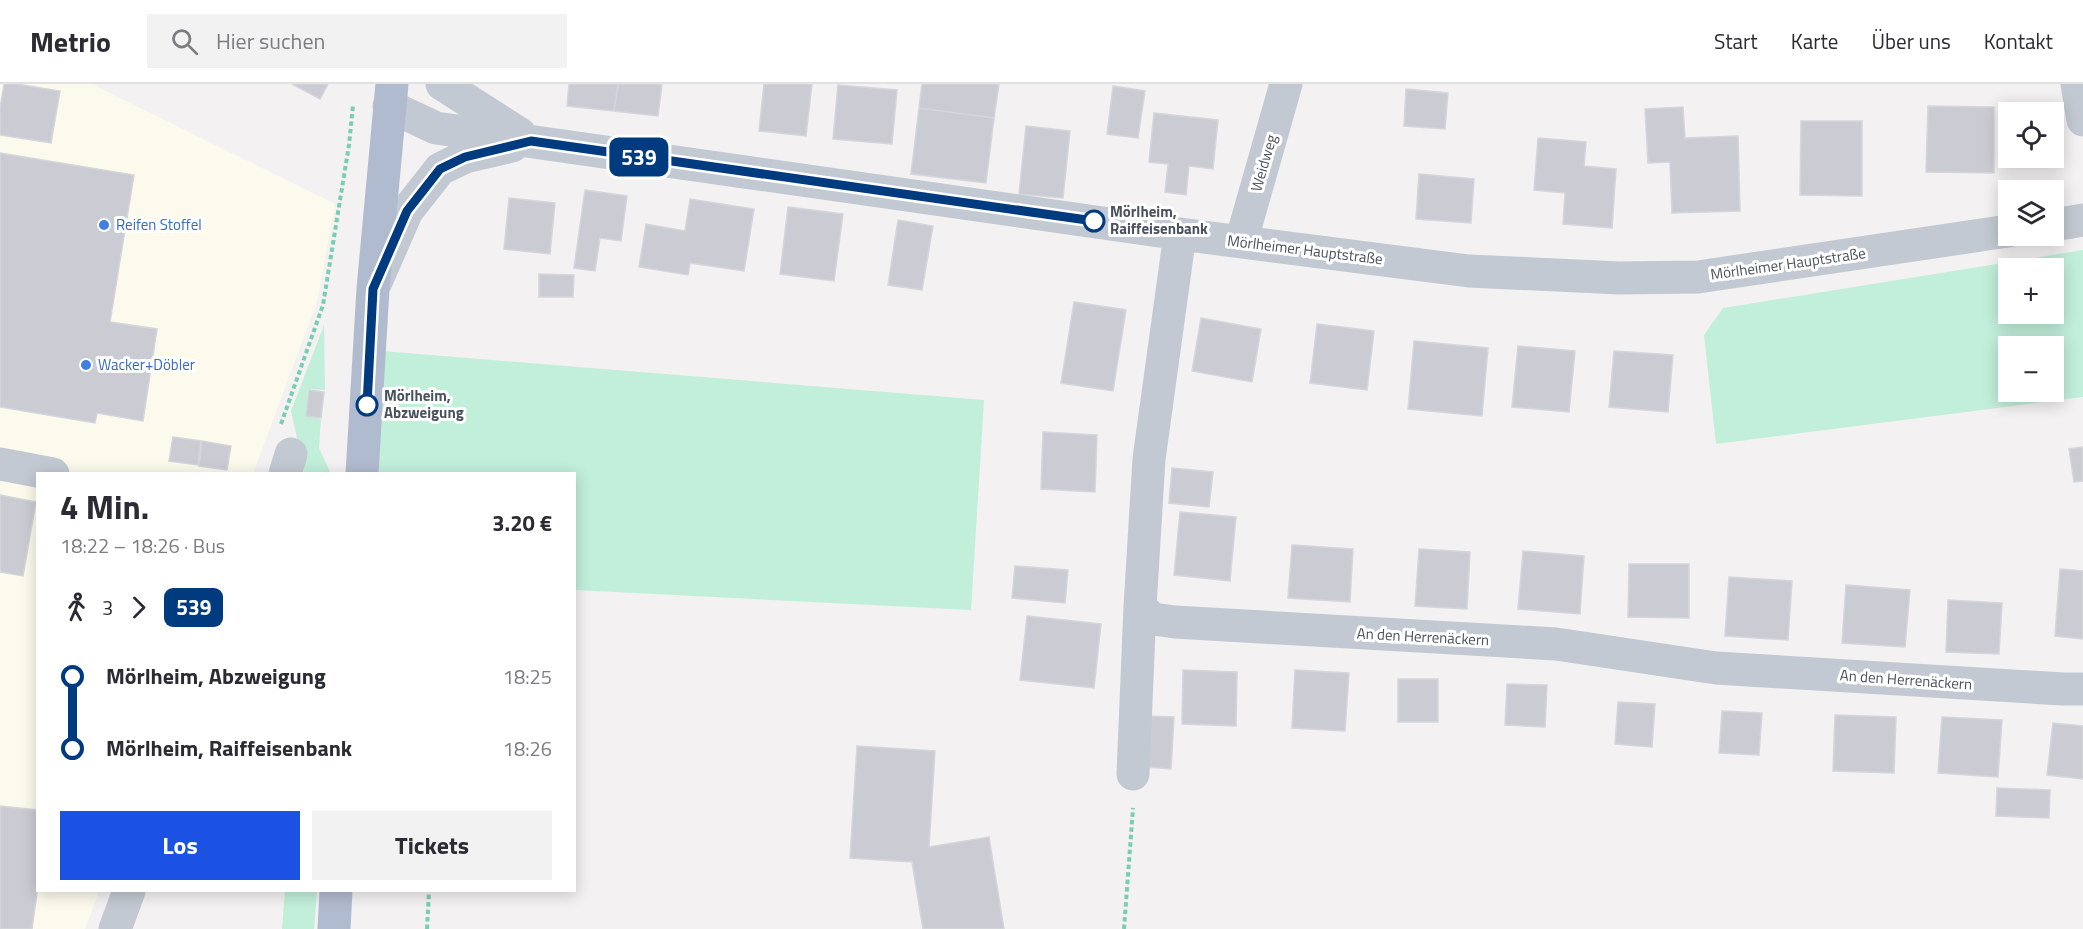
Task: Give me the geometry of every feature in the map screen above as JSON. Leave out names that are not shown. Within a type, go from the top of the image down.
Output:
[{"type":"main road","points":[[362,472],[373,289],[390,95]]},
{"type":"main road","points":[[334,929],[336,892]]},
{"type":"street","name":"Mörlheimer Hauptstraße","points":[[442,84],[531,141]]},
{"type":"street","name":"Weidweg","points":[[1241,242],[1286,84]]},
{"type":"street","points":[[2077,84],[2083,120]]},
{"type":"street","name":"Mörlheimer Hauptstraße","points":[[390,95],[436,128],[1180,234],[1469,272],[1620,278],[1698,277],[1998,232]]},
{"type":"street","name":"Mörlheimer Hauptstraße","points":[[373,289],[407,211],[440,169],[465,157],[531,141]]},
{"type":"street","points":[[2064,223],[2083,220]]},
{"type":"street","points":[[1133,774],[1149,459],[1180,234]]},
{"type":"street","points":[[0,464],[42,472]]},
{"type":"street","name":"An den Herrenäckern","points":[[1140,607],[1153,619],[1175,622],[1556,644],[1716,668],[2063,689],[2083,688]]},
{"type":"street","points":[[115,929],[129,892]]},
{"type":"path","points":[[285,451],[323,305],[349,145],[354,94]]},
{"type":"path","points":[[1124,929],[1134,792],[1133,774]]},
{"type":"path","points":[[427,929],[429,892]]},
{"type":"shaded area","points":[[0,84],[92,84],[335,204],[317,302],[254,472],[36,472],[36,892],[99,892],[85,929],[0,929]]},
{"type":"green space","points":[[2083,250],[2083,397],[2064,399],[2064,336],[1998,336],[1998,402],[2044,402],[1716,444],[1704,335],[1723,308],[1998,264],[1998,324],[2064,324],[2064,258],[2033,258]]},
{"type":"green space","points":[[324,325],[325,390],[308,389],[306,416],[321,419],[319,448],[330,472],[303,472],[291,411]]},
{"type":"green space","points":[[370,350],[984,400],[971,610],[576,590],[576,472],[361,472]]},
{"type":"green space","points":[[285,892],[317,892],[314,929],[282,929]]},
{"type":"building","points":[[4,84],[60,91],[51,143],[0,135],[0,108]]},
{"type":"building","points":[[292,84],[328,84],[320,99]]},
{"type":"building","points":[[569,84],[618,84],[614,111],[567,106]]},
{"type":"building","points":[[618,84],[662,84],[658,116],[614,111]]},
{"type":"building","points":[[764,84],[812,84],[806,136],[759,131]]},
{"type":"building","points":[[922,84],[999,84],[994,118],[919,108]]},
{"type":"building","points":[[838,85],[897,90],[892,144],[833,139]]},
{"type":"building","points":[[1113,86],[1145,91],[1138,138],[1107,134]]},
{"type":"building","points":[[1406,89],[1448,93],[1445,129],[1404,126]]},
{"type":"building","points":[[1928,106],[1994,107],[1994,173],[1926,172]]},
{"type":"building","points":[[1683,107],[1685,138],[1738,136],[1740,211],[1672,213],[1670,162],[1648,163],[1645,109]]},
{"type":"building","points":[[919,108],[994,118],[986,183],[911,174]]},
{"type":"building","points":[[1154,113],[1218,120],[1213,169],[1189,166],[1186,195],[1165,192],[1168,164],[1149,162]]},
{"type":"building","points":[[1801,121],[1862,121],[1862,196],[1800,195]]},
{"type":"building","points":[[1026,126],[1070,131],[1063,198],[1019,194]]},
{"type":"building","points":[[1538,138],[1586,142],[1584,166],[1616,169],[1612,228],[1563,224],[1565,193],[1534,190]]},
{"type":"building","points":[[0,153],[134,175],[110,322],[157,329],[143,421],[97,413],[95,423],[0,407]]},
{"type":"building","points":[[1419,174],[1474,179],[1471,223],[1416,219]]},
{"type":"building","points":[[585,190],[627,196],[621,241],[600,238],[595,271],[574,268]]},
{"type":"building","points":[[509,198],[555,203],[550,254],[504,249]]},
{"type":"building","points":[[690,199],[754,209],[744,271],[690,263],[688,275],[639,267],[646,224],[685,231]]},
{"type":"building","points":[[788,207],[843,214],[834,281],[780,274]]},
{"type":"building","points":[[898,220],[933,226],[922,290],[888,285]]},
{"type":"building","points":[[539,274],[574,275],[573,297],[539,297]]},
{"type":"building","points":[[1074,302],[1126,310],[1113,391],[1061,383]]},
{"type":"building","points":[[1201,318],[1261,329],[1252,382],[1192,371]]},
{"type":"building","points":[[1317,324],[1374,331],[1367,390],[1310,383]]},
{"type":"building","points":[[1414,341],[1488,348],[1482,416],[1408,409]]},
{"type":"building","points":[[1518,346],[1575,351],[1569,412],[1512,407]]},
{"type":"building","points":[[1614,351],[1673,355],[1668,412],[1609,407]]},
{"type":"building","points":[[309,390],[324,392],[321,418],[306,416]]},
{"type":"building","points":[[1043,432],[1097,435],[1095,492],[1041,489]]},
{"type":"building","points":[[173,437],[201,441],[198,465],[169,461]]},
{"type":"building","points":[[202,441],[231,446],[227,470],[199,466]]},
{"type":"building","points":[[2083,447],[2083,481],[2074,482],[2069,449]]},
{"type":"building","points":[[1172,468],[1213,472],[1209,507],[1169,503]]},
{"type":"building","points":[[0,495],[36,502],[23,576],[0,572]]},
{"type":"building","points":[[1180,512],[1236,517],[1230,581],[1174,575]]},
{"type":"building","points":[[1292,545],[1353,549],[1350,602],[1288,598]]},
{"type":"building","points":[[1419,549],[1470,552],[1467,609],[1415,606]]},
{"type":"building","points":[[1523,551],[1584,556],[1580,614],[1518,609]]},
{"type":"building","points":[[1629,564],[1689,564],[1689,618],[1628,617]]},
{"type":"building","points":[[1015,566],[1068,570],[1065,603],[1012,598]]},
{"type":"building","points":[[2060,569],[2083,571],[2083,639],[2055,636]]},
{"type":"building","points":[[1729,577],[1792,581],[1788,640],[1725,636]]},
{"type":"building","points":[[1846,585],[1910,590],[1905,647],[1842,643]]},
{"type":"building","points":[[1948,600],[2002,603],[1999,654],[1946,652]]},
{"type":"building","points":[[1027,616],[1101,624],[1094,688],[1020,680]]},
{"type":"building","points":[[1183,670],[1237,672],[1236,726],[1182,724]]},
{"type":"building","points":[[1295,670],[1349,673],[1345,731],[1292,728]]},
{"type":"building","points":[[1398,679],[1438,679],[1438,722],[1398,722]]},
{"type":"building","points":[[1507,684],[1547,685],[1545,727],[1505,725]]},
{"type":"building","points":[[1618,702],[1655,704],[1652,747],[1615,744]]},
{"type":"building","points":[[1722,711],[1762,713],[1759,755],[1719,753]]},
{"type":"building","points":[[1835,715],[1896,717],[1894,773],[1833,771]]},
{"type":"building","points":[[1149,716],[1174,717],[1171,769],[1146,767]]},
{"type":"building","points":[[1942,717],[2002,720],[1998,777],[1938,773]]},
{"type":"building","points":[[2053,723],[2083,726],[2083,779],[2047,775]]},
{"type":"building","points":[[857,746],[935,751],[929,847],[989,837],[1004,929],[923,929],[912,862],[850,858]]},
{"type":"building","points":[[1997,788],[2050,790],[2049,818],[1996,816]]},
{"type":"building","points":[[0,806],[36,810],[37,892],[32,929],[0,929]]},
{"type":"bus line","name":"539","points":[[367,405],[373,289],[407,211],[440,169],[465,157],[531,141],[1094,221]]},
{"type":"place","name":"Mörlheim, Raiffeisenbank","points":[[1094,221]]},
{"type":"place","name":"Reifen Stoffel","points":[[104,225]]},
{"type":"place","name":"Wacker+Döbler","points":[[86,365]]},
{"type":"place","name":"Mörlheim, Abzweigung","points":[[367,405]]}]
